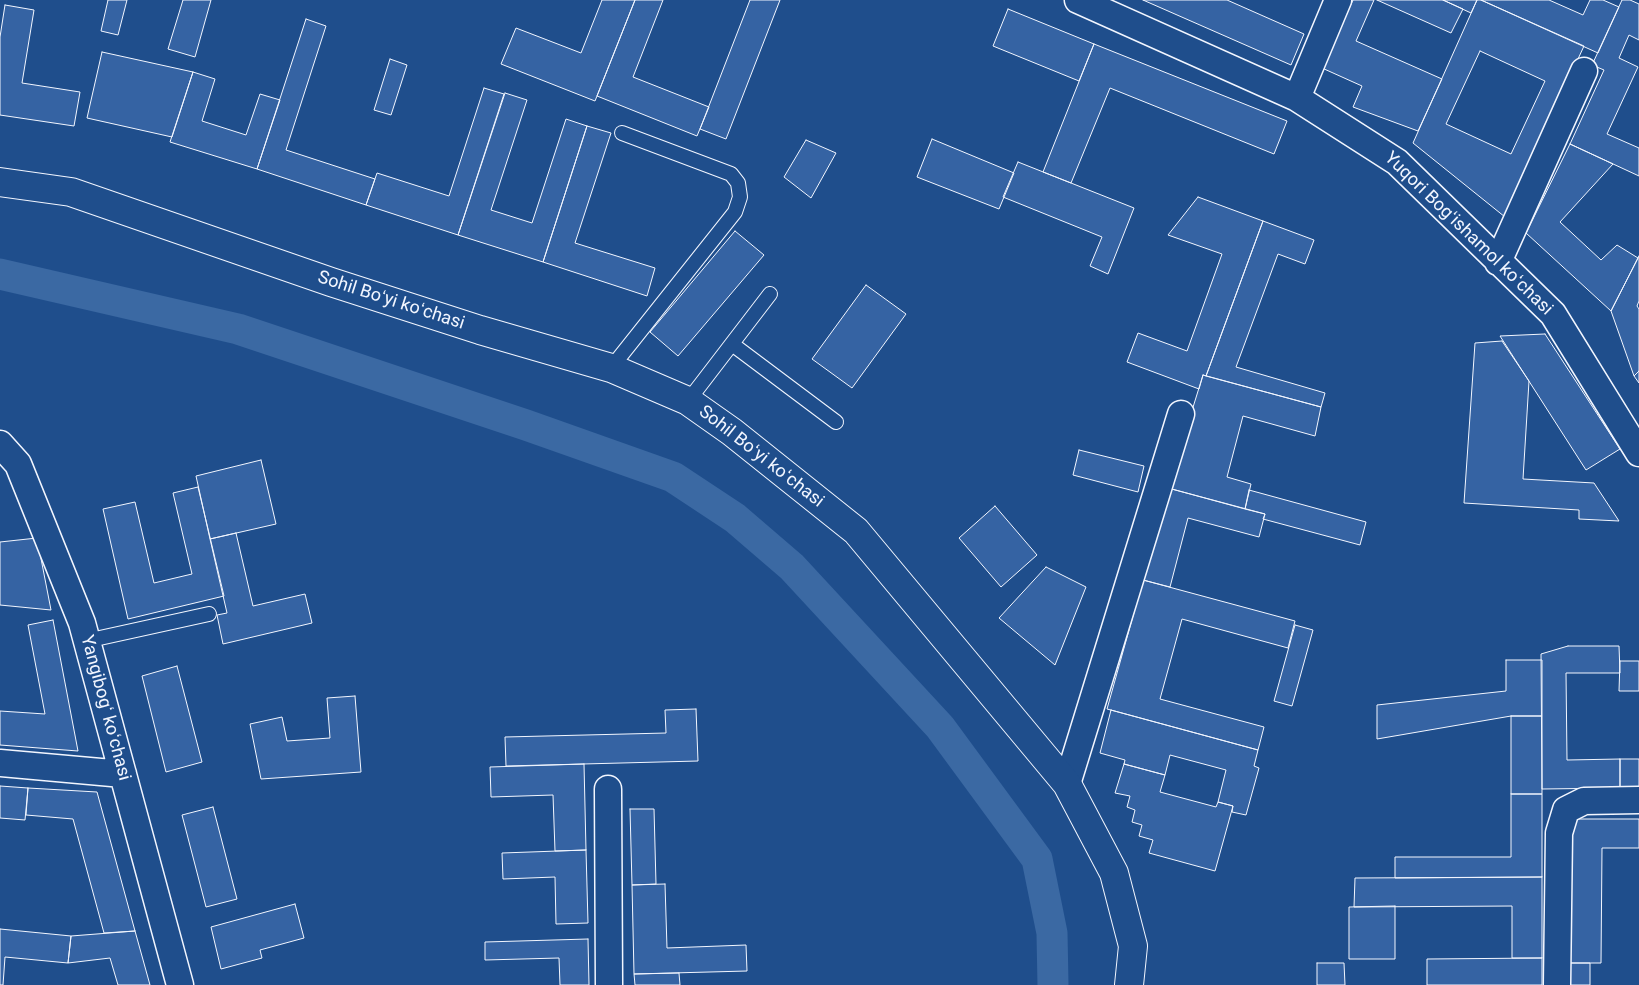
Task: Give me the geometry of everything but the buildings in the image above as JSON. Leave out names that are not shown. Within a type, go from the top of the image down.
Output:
[{"type":"main road","name":"Sohil Boʻyi koʻchasi","points":[[0,182],[71,192],[331,282],[480,330],[611,368],[688,401],[732,432],[856,531],[1067,784],[1114,873],[1133,946],[1129,985]]},
{"type":"street","name":"Yuqori Bogʻishamol koʻchasi","points":[[1078,0],[1297,98],[1397,162],[1553,314],[1639,453]]},
{"type":"street","points":[[1297,98],[1338,0]]},
{"type":"street","points":[[1498,262],[1584,71]]},
{"type":"street","points":[[1067,784],[1181,414]]},
{"type":"street","name":"Yangibogʻ koʻchasi","points":[[0,444],[18,464],[82,623],[180,985]]},
{"type":"street","points":[[0,763],[123,774]]},
{"type":"street","points":[[608,789],[609,985]]},
{"type":"street","points":[[1557,985],[1559,833],[1566,810],[1584,801],[1639,800]]},
{"type":"lane","points":[[611,368],[730,219],[735,212],[740,197],[738,183],[731,174],[622,133]]},
{"type":"lane","points":[[688,401],[770,294]]},
{"type":"lane","points":[[732,344],[836,422]]},
{"type":"lane","points":[[86,641],[209,614]]},
{"type":"waterway","points":[[0,274],[238,329],[526,425],[673,477],[735,518],[792,567],[940,727],[1037,859],[1052,933],[1053,985]]}]
